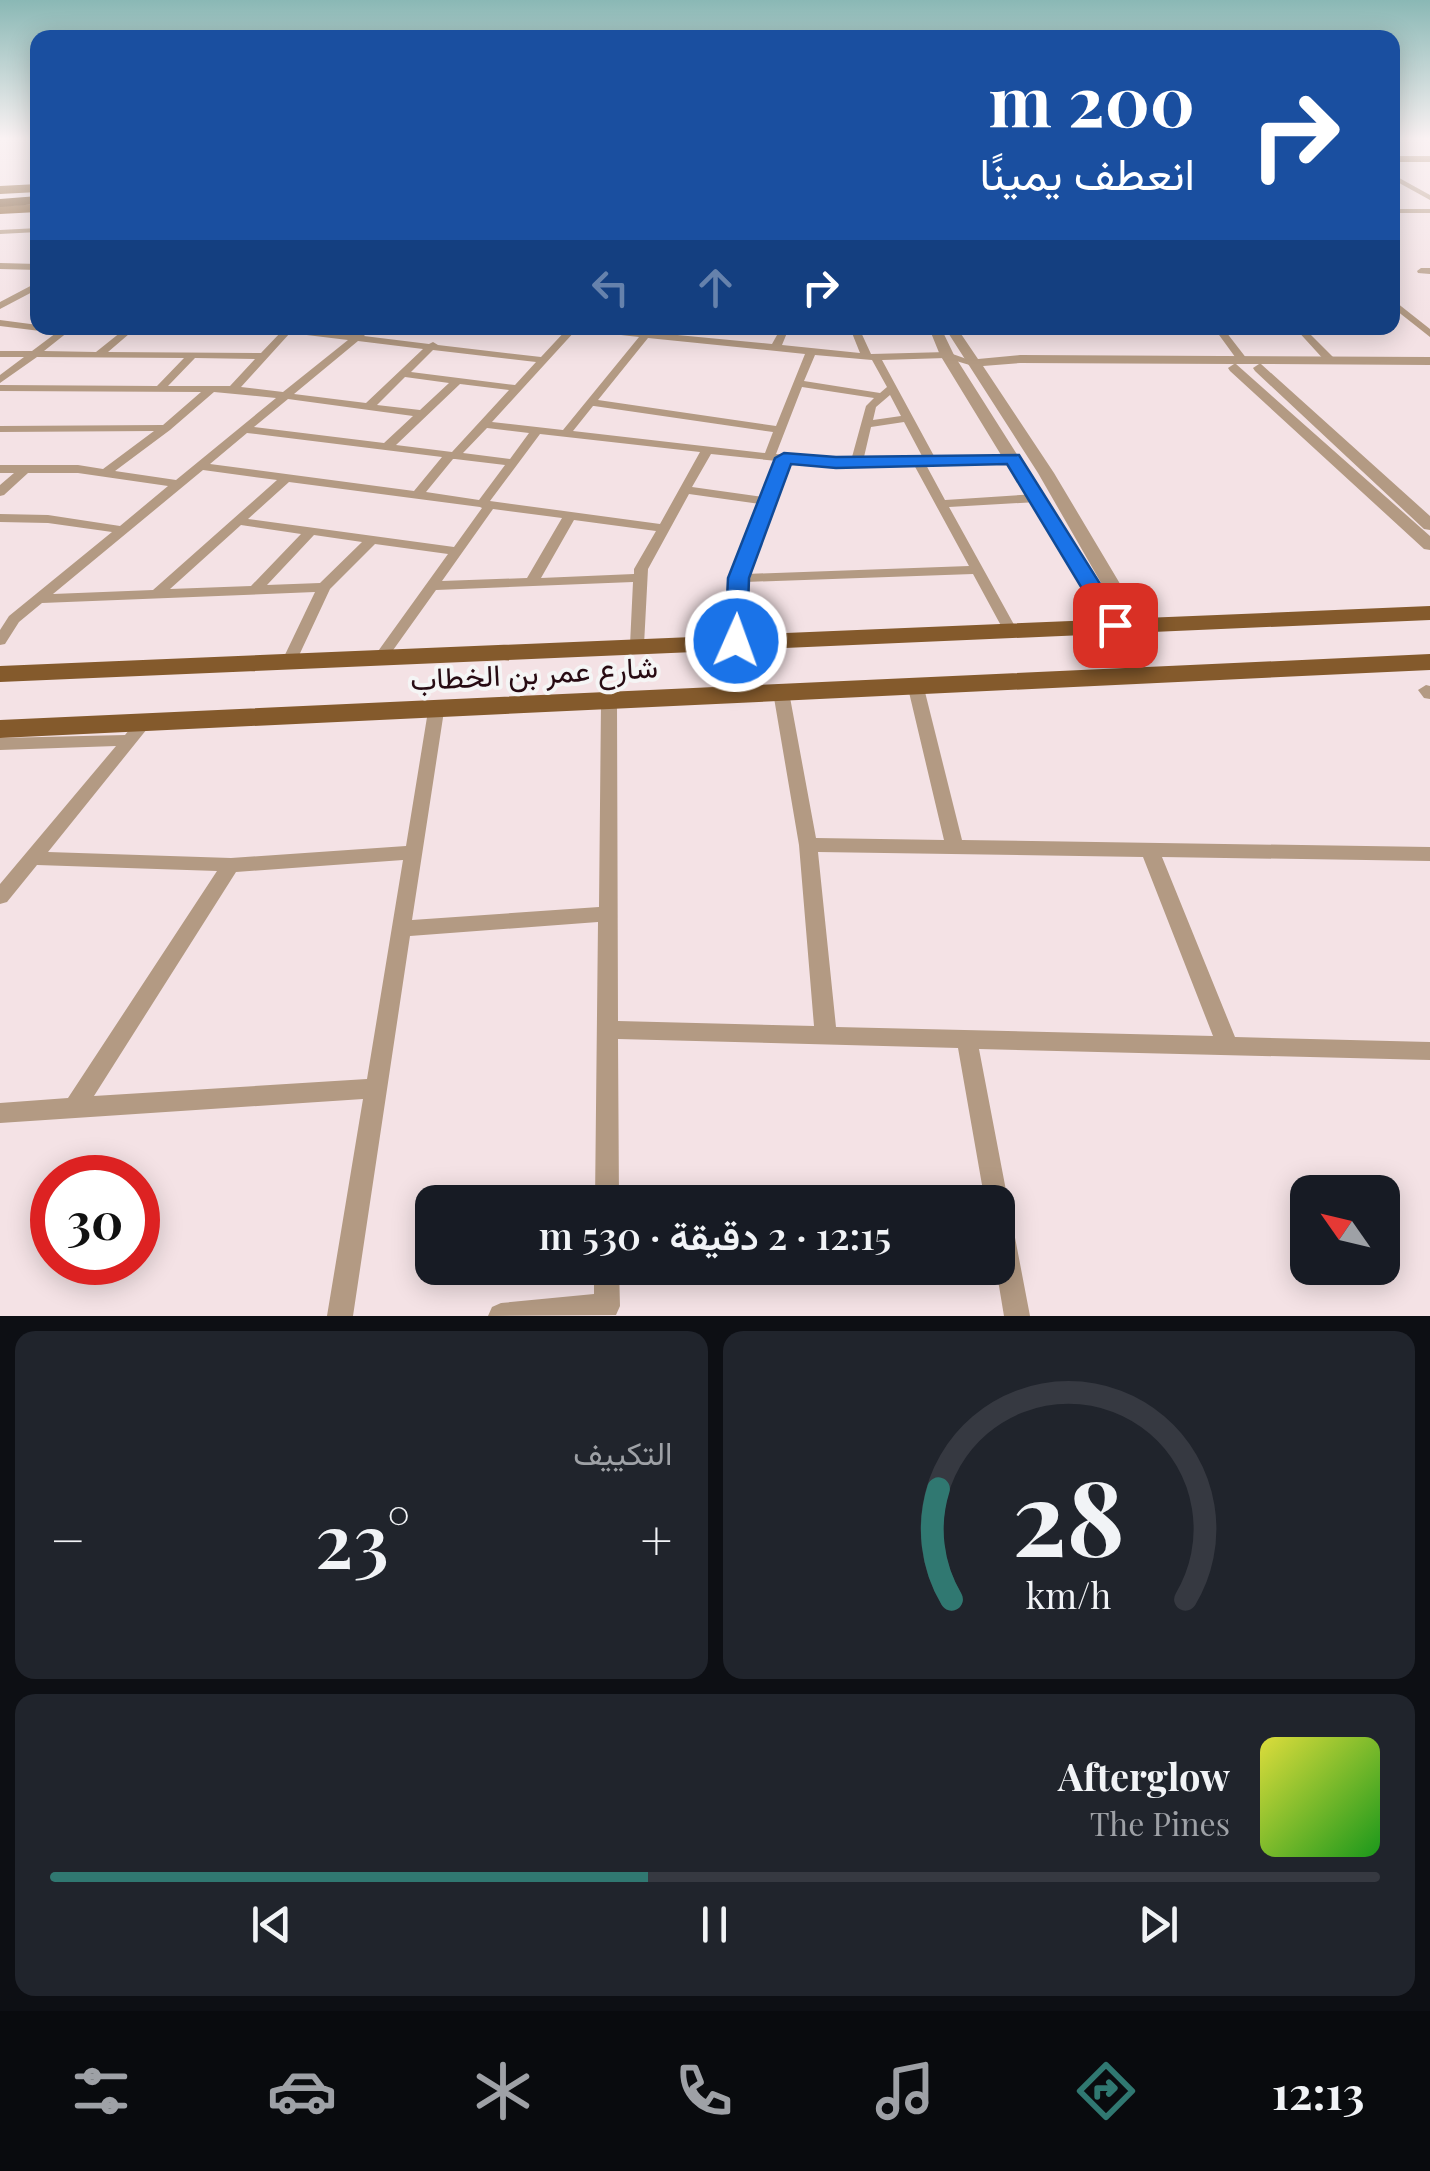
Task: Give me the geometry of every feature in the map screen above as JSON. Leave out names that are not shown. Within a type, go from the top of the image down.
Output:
[{"type":"highway","points":[[1,205],[30,201]]},
{"type":"main road","name":"شارع عمر بن الخطاب","points":[[0,674],[1430,612]]},
{"type":"main road","name":"شارع عمر بن الخطاب","points":[[0,730],[136,732],[781,692],[1430,662]]},
{"type":"street","points":[[1400,212],[1430,211]]},
{"type":"street","points":[[0,232],[30,230]]},
{"type":"street","points":[[0,266],[30,266]]},
{"type":"street","points":[[0,306],[30,289]]},
{"type":"street","points":[[1400,309],[1430,334]]},
{"type":"street","points":[[0,323],[30,326]]},
{"type":"street","points":[[0,380],[59,335]]},
{"type":"street","points":[[100,354],[123,335]]},
{"type":"street","points":[[232,389],[283,335]]},
{"type":"street","points":[[0,641],[14,619],[359,335]]},
{"type":"street","points":[[384,335],[543,360]]},
{"type":"street","points":[[416,495],[569,335]]},
{"type":"street","points":[[565,434],[594,403],[645,335]]},
{"type":"street","points":[[655,335],[871,357],[947,355],[1008,367],[1330,360],[1427,366]]},
{"type":"street","points":[[776,348],[782,335]]},
{"type":"street","points":[[859,335],[887,392],[908,418],[942,504],[1010,630]]},
{"type":"street","points":[[938,335],[1038,498],[1125,625]]},
{"type":"street","points":[[955,335],[1046,473],[1125,625]]},
{"type":"street","points":[[1222,335],[1238,363],[1430,545]]},
{"type":"street","points":[[1306,335],[1330,360]]},
{"type":"street","points":[[369,406],[433,345]]},
{"type":"street","points":[[736,641],[738,578],[768,501],[780,430],[811,351]]},
{"type":"street","points":[[0,354],[263,356]]},
{"type":"street","points":[[160,388],[193,355]]},
{"type":"street","points":[[1238,363],[1260,368],[1427,366]]},
{"type":"street","points":[[1260,368],[1430,525]]},
{"type":"street","points":[[405,374],[517,388]]},
{"type":"street","points":[[387,447],[457,380]]},
{"type":"street","points":[[798,383],[887,392]]},
{"type":"street","points":[[0,388],[232,389],[422,414]]},
{"type":"street","points":[[105,473],[210,390]]},
{"type":"street","points":[[857,462],[872,406],[887,392]]},
{"type":"street","points":[[594,403],[780,430]]},
{"type":"street","points":[[867,424],[908,418]]},
{"type":"street","points":[[484,424],[777,458],[857,462],[1013,459]]},
{"type":"street","points":[[0,429],[166,428]]},
{"type":"street","points":[[244,428],[514,463]]},
{"type":"street","points":[[381,657],[537,430]]},
{"type":"street","points":[[637,646],[642,568],[707,450]]},
{"type":"street","points":[[200,466],[662,528]]},
{"type":"street","points":[[0,468],[105,473],[178,484]]},
{"type":"street","points":[[0,492],[24,468]]},
{"type":"street","points":[[157,594],[287,477]]},
{"type":"street","points":[[684,490],[768,501]]},
{"type":"street","points":[[942,504],[1038,498]]},
{"type":"street","points":[[532,582],[570,516]]},
{"type":"street","points":[[0,518],[48,519],[122,530]]},
{"type":"street","points":[[238,521],[457,550]]},
{"type":"street","points":[[254,590],[311,531]]},
{"type":"street","points":[[290,661],[324,587],[372,539]]},
{"type":"street","points":[[738,578],[978,570]]},
{"type":"street","points":[[432,586],[641,578]]},
{"type":"street","points":[[39,599],[324,587]]},
{"type":"street","points":[[916,688],[954,847]]},
{"type":"street","points":[[781,692],[808,845],[826,1038]]},
{"type":"street","points":[[608,1185],[610,704]]},
{"type":"street","points":[[340,1316],[436,711]]},
{"type":"street","points":[[0,744],[136,732]]},
{"type":"street","points":[[0,896],[136,732]]},
{"type":"street","points":[[808,845],[1430,854]]},
{"type":"street","points":[[1150,850],[1228,1047]]},
{"type":"street","points":[[32,858],[231,865],[414,852]]},
{"type":"street","points":[[74,1108],[231,865]]},
{"type":"street","points":[[402,928],[608,914]]},
{"type":"street","points":[[608,1030],[1430,1052]]},
{"type":"street","points":[[967,1041],[993,1185]]},
{"type":"street","points":[[0,1114],[376,1088]]},
{"type":"street","points":[[501,1316],[607,1306],[607,1285]]},
{"type":"street","points":[[1011,1285],[1017,1316]]},
{"type":"route","points":[[736,641],[738,578],[784,458],[836,462],[1013,459],[1115,625]]}]
